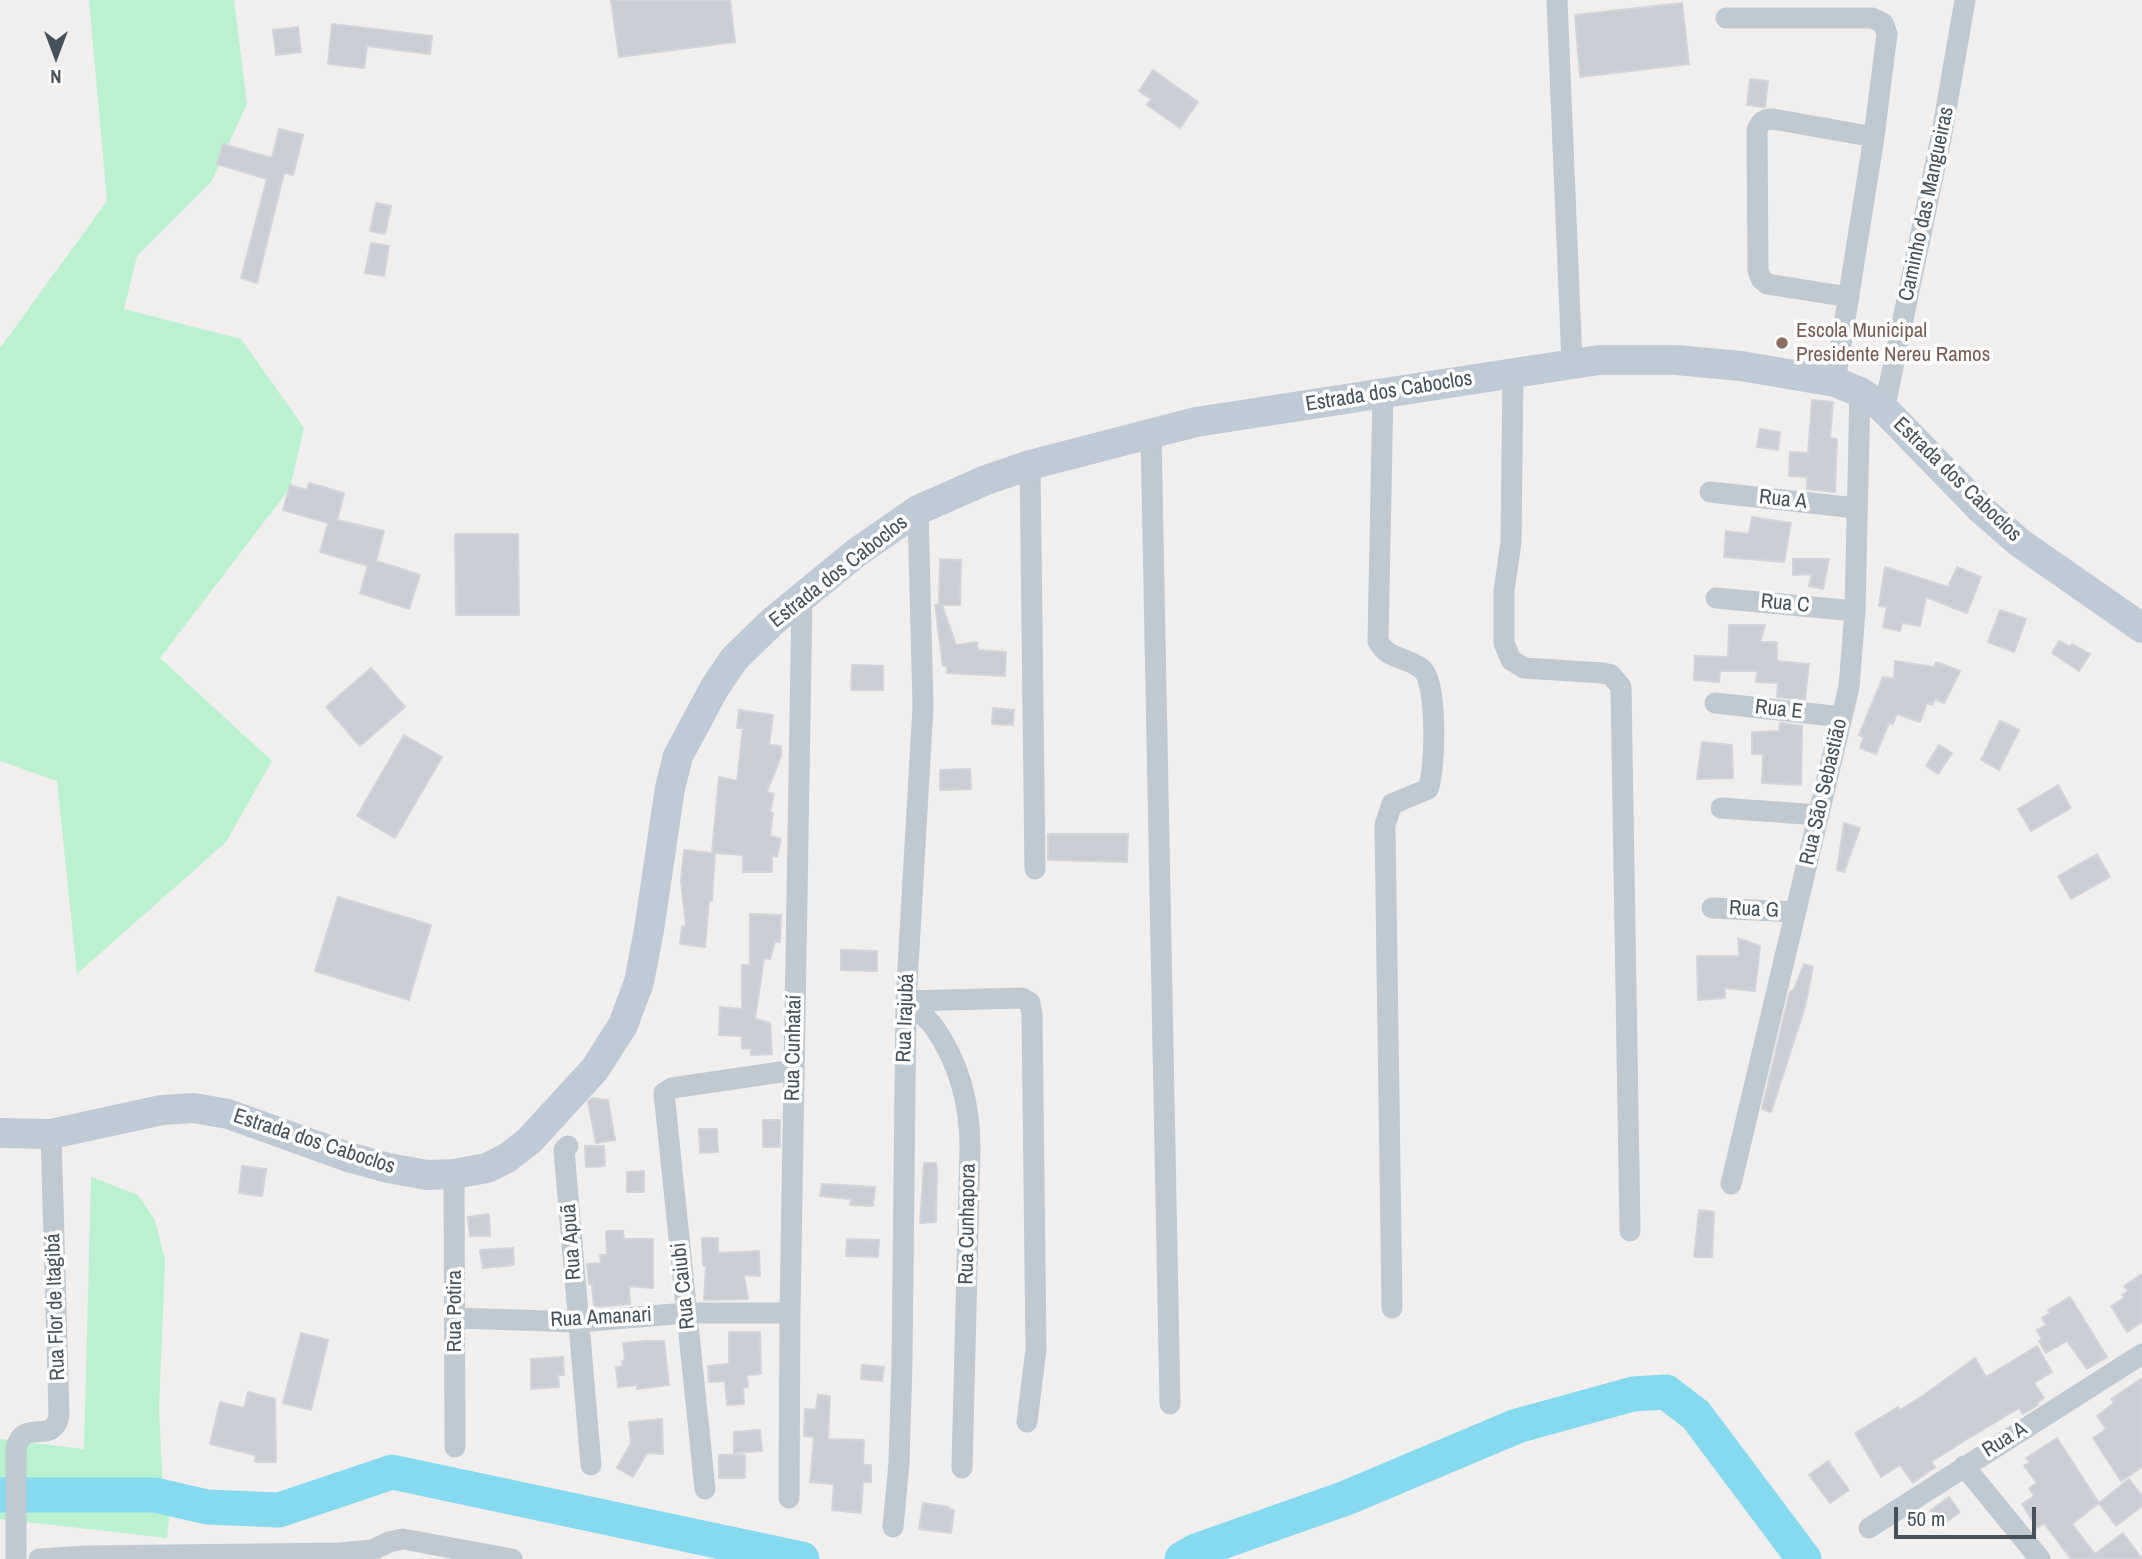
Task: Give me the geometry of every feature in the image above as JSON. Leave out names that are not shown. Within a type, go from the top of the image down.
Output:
[{"type":"street","points":[[1557,0],[1573,363]]},
{"type":"street","name":"Caminho das Mangueiras","points":[[1859,394],[1887,396],[1942,133],[1965,0]]},
{"type":"street","points":[[1726,18],[1872,18],[1883,23],[1887,34],[1849,297],[1859,394]]},
{"type":"street","points":[[1849,297],[1767,284],[1762,279],[1758,270],[1757,130],[1760,123],[1773,119],[1874,137]]},
{"type":"street","name":"Estrada dos Caboclos","points":[[0,1133],[51,1134],[162,1110],[194,1108],[228,1114],[348,1157],[427,1175],[454,1174],[487,1168],[508,1157],[529,1140],[595,1069],[623,1025],[639,982],[670,788],[678,756],[715,687],[734,659],[772,622],[875,538],[918,510],[986,480],[1030,465],[1196,422],[1573,363],[1638,359],[1741,366],[1859,394],[1982,510],[2034,553],[2142,628]]},
{"type":"street","points":[[1513,373],[1511,542],[1504,591],[1506,653],[1516,665],[1524,668],[1603,673],[1611,675],[1621,687],[1630,1231]]},
{"type":"street","points":[[1384,391],[1378,641],[1389,655],[1417,665],[1424,671],[1432,688],[1433,707],[1432,765],[1428,789],[1392,804],[1385,825],[1392,1308]]},
{"type":"street","name":"Rua São Sebastião","points":[[1731,1184],[1849,687],[1855,611],[1859,394]]},
{"type":"street","points":[[1151,433],[1170,1404]]},
{"type":"street","points":[[1030,465],[1035,869]]},
{"type":"street","name":"Rua A","points":[[1710,492],[1856,508]]},
{"type":"street","name":"Rua Irajubá","points":[[893,1527],[899,1464],[902,1361],[906,1001],[923,707],[918,510]]},
{"type":"street","name":"Rua Cunhataí","points":[[789,1499],[803,598]]},
{"type":"street","name":"Rua C","points":[[1716,598],[1855,611]]},
{"type":"street","name":"Rua E","points":[[1715,703],[1842,717]]},
{"type":"street","points":[[1721,808],[1819,815]]},
{"type":"street","name":"Rua G","points":[[1712,908],[1795,912]]},
{"type":"street","points":[[906,1001],[1021,998],[1030,1003],[1036,1349],[1027,1422]]},
{"type":"street","name":"Rua Cunhapora","points":[[906,1001],[933,1026],[955,1064],[968,1106],[970,1148],[962,1468]]},
{"type":"street","name":"Rua Caiubi","points":[[705,1489],[664,1093],[672,1088],[794,1070]]},
{"type":"street","name":"Rua Flor de Itagibá","points":[[16,1559],[18,1438],[25,1432],[50,1431],[57,1425],[59,1415],[51,1134]]},
{"type":"street","name":"Rua Apuã","points":[[568,1146],[564,1150],[591,1465]]},
{"type":"street","name":"Rua Potira","points":[[454,1174],[455,1447]]},
{"type":"street","name":"Rua Amanari","points":[[455,1318],[578,1322],[686,1313],[790,1313]]},
{"type":"street","name":"Rua A","points":[[1869,1528],[2142,1354]]},
{"type":"street","points":[[1964,1466],[2040,1559]]},
{"type":"street","points":[[38,1559],[100,1555],[373,1554],[389,1542],[403,1538],[512,1559]]},
{"type":"green space","points":[[89,0],[234,0],[247,104],[211,182],[137,256],[124,309],[241,339],[304,428],[290,488],[160,658],[272,761],[226,842],[77,974],[57,781],[0,761],[0,348],[107,201]]},
{"type":"green space","points":[[91,1177],[138,1195],[155,1220],[165,1260],[159,1409],[163,1491],[170,1509],[167,1538],[0,1519],[0,1439],[84,1449]]},
{"type":"building","points":[[611,0],[730,0],[735,42],[619,57]]},
{"type":"building","points":[[1682,3],[1689,64],[1580,77],[1575,15]]},
{"type":"building","points":[[332,24],[432,36],[430,54],[367,46],[364,68],[328,64]]},
{"type":"building","points":[[298,27],[301,52],[276,55],[273,30]]},
{"type":"building","points":[[1153,70],[1198,102],[1180,128],[1147,105],[1151,99],[1139,91]]},
{"type":"building","points":[[1750,79],[1768,81],[1765,107],[1747,105]]},
{"type":"building","points":[[279,129],[303,135],[293,175],[284,173],[257,283],[241,278],[267,179],[217,164],[223,144],[272,158]]},
{"type":"building","points":[[376,203],[391,206],[385,234],[370,231]]},
{"type":"building","points":[[371,243],[389,246],[384,276],[365,273]]},
{"type":"building","points":[[1812,400],[1833,402],[1830,438],[1837,439],[1835,492],[1807,489],[1807,477],[1789,476],[1790,452],[1808,453]]},
{"type":"building","points":[[1760,429],[1780,432],[1778,450],[1757,447]]},
{"type":"building","points":[[309,483],[344,493],[337,520],[384,531],[376,561],[420,575],[409,609],[360,593],[368,566],[320,552],[328,523],[283,510],[290,485],[307,490]]},
{"type":"building","points":[[1752,517],[1791,523],[1784,562],[1724,557],[1726,531],[1749,534]]},
{"type":"building","points":[[455,534],[518,534],[519,615],[456,615]]},
{"type":"building","points":[[940,559],[961,560],[960,605],[942,605],[956,645],[977,642],[978,650],[1006,652],[1005,676],[947,673],[947,666],[943,666],[935,605],[939,604]]},
{"type":"building","points":[[1793,559],[1829,559],[1823,589],[1809,586],[1812,574],[1793,575]]},
{"type":"building","points":[[1885,567],[1948,587],[1957,567],[1981,577],[1967,613],[1926,597],[1920,626],[1902,623],[1900,631],[1883,627],[1887,607],[1879,606]]},
{"type":"building","points":[[2000,610],[2026,619],[2014,652],[1988,642]]},
{"type":"building","points":[[1729,625],[1765,625],[1760,642],[1777,642],[1777,661],[1809,664],[1805,700],[1777,697],[1778,683],[1756,682],[1757,671],[1720,671],[1719,682],[1694,680],[1695,656],[1728,657]]},
{"type":"building","points":[[2059,641],[2070,647],[2072,644],[2090,654],[2079,671],[2052,653]]},
{"type":"building","points":[[1895,661],[1934,667],[1936,662],[1960,671],[1944,703],[1935,699],[1932,705],[1927,703],[1920,722],[1897,714],[1893,724],[1889,723],[1876,754],[1860,748],[1864,737],[1859,735],[1883,677],[1894,679]]},
{"type":"building","points":[[852,665],[883,666],[883,690],[851,690]]},
{"type":"building","points":[[371,668],[405,707],[360,746],[326,707]]},
{"type":"building","points":[[993,708],[1014,710],[1013,725],[992,724]]},
{"type":"building","points":[[739,710],[773,715],[769,745],[781,746],[781,756],[767,792],[774,794],[770,812],[773,813],[770,836],[781,839],[777,857],[772,855],[772,872],[743,872],[743,855],[715,853],[705,947],[680,944],[682,926],[686,927],[681,881],[684,850],[712,853],[719,777],[737,781],[743,728],[737,728]]},
{"type":"building","points":[[2000,721],[2019,730],[1999,770],[1981,760]]},
{"type":"building","points":[[1780,723],[1802,726],[1801,785],[1762,783],[1763,754],[1752,754],[1752,732],[1779,731]]},
{"type":"building","points":[[404,735],[442,757],[395,838],[357,816]]},
{"type":"building","points":[[1702,742],[1732,745],[1733,778],[1697,779]]},
{"type":"building","points":[[1939,745],[1952,753],[1938,774],[1926,766]]},
{"type":"building","points":[[970,769],[971,789],[940,790],[940,770]]},
{"type":"building","points":[[2058,785],[2071,808],[2031,831],[2018,809]]},
{"type":"building","points":[[1844,823],[1860,828],[1844,872],[1837,870]]},
{"type":"building","points":[[1048,834],[1128,834],[1127,862],[1048,860]]},
{"type":"building","points":[[2097,854],[2110,877],[2071,899],[2058,876]]},
{"type":"building","points":[[338,897],[431,925],[409,1000],[315,971]]},
{"type":"building","points":[[750,914],[781,915],[780,942],[775,942],[770,959],[764,958],[755,1019],[770,1023],[772,1054],[751,1055],[751,1048],[742,1049],[742,1036],[719,1035],[720,1007],[742,1009],[742,965],[750,965]]},
{"type":"building","points":[[1738,938],[1760,946],[1755,991],[1725,988],[1725,998],[1698,1000],[1697,956],[1739,956]]},
{"type":"building","points":[[841,950],[877,951],[877,971],[841,970]]},
{"type":"building","points":[[1804,964],[1813,967],[1805,1007],[1771,1112],[1762,1109],[1789,995],[1793,992]]},
{"type":"building","points":[[592,1098],[608,1100],[615,1140],[596,1143],[588,1102]]},
{"type":"building","points":[[763,1120],[780,1120],[780,1147],[763,1147]]},
{"type":"building","points":[[699,1129],[717,1129],[718,1152],[700,1153]]},
{"type":"building","points":[[585,1146],[604,1146],[605,1166],[586,1167]]},
{"type":"building","points":[[924,1163],[936,1163],[936,1222],[920,1223]]},
{"type":"building","points":[[242,1166],[266,1169],[262,1196],[239,1193]]},
{"type":"building","points":[[644,1171],[644,1192],[627,1192],[627,1172]]},
{"type":"building","points":[[822,1184],[875,1187],[873,1206],[850,1205],[851,1199],[820,1196]]},
{"type":"building","points":[[1699,1210],[1714,1212],[1712,1257],[1694,1257]]},
{"type":"building","points":[[489,1214],[490,1236],[470,1236],[468,1217]]},
{"type":"building","points":[[606,1231],[623,1231],[624,1239],[653,1239],[653,1288],[629,1286],[630,1304],[594,1307],[587,1264],[601,1263],[600,1255],[607,1255]]},
{"type":"building","points":[[702,1238],[718,1238],[718,1253],[759,1251],[760,1276],[744,1275],[748,1299],[704,1300],[706,1266],[703,1266]]},
{"type":"building","points":[[847,1239],[879,1240],[878,1257],[846,1256]]},
{"type":"building","points":[[513,1248],[514,1265],[483,1268],[480,1250]]},
{"type":"building","points":[[2142,1274],[2142,1322],[2127,1332],[2111,1306],[2124,1298],[2122,1295],[2128,1291],[2124,1286]]},
{"type":"building","points":[[2070,1297],[2107,1357],[2087,1369],[2067,1341],[2046,1353],[2039,1341],[2042,1339],[2037,1330],[2046,1325],[2042,1318],[2050,1313],[2048,1310]]},
{"type":"building","points":[[729,1332],[760,1332],[761,1374],[747,1375],[748,1387],[743,1388],[744,1404],[727,1405],[725,1381],[709,1382],[708,1366],[729,1364]]},
{"type":"building","points":[[301,1333],[328,1340],[311,1410],[283,1403]]},
{"type":"building","points":[[664,1341],[669,1385],[637,1389],[638,1385],[618,1387],[616,1367],[623,1366],[622,1361],[625,1360],[623,1343]]},
{"type":"building","points":[[2037,1346],[2052,1372],[2034,1383],[2044,1398],[2038,1405],[2023,1414],[2019,1408],[1964,1441],[1931,1462],[1935,1467],[1913,1483],[1900,1465],[1881,1477],[1855,1433],[1898,1407],[1900,1410],[1921,1397],[1975,1358],[1986,1377]]},
{"type":"building","points":[[563,1357],[564,1375],[558,1375],[559,1387],[531,1389],[531,1359]]},
{"type":"building","points":[[862,1365],[884,1367],[882,1381],[861,1379]]},
{"type":"building","points":[[2142,1378],[2142,1467],[2121,1481],[2093,1438],[2106,1429],[2097,1416],[2114,1403],[2111,1399]]},
{"type":"building","points":[[248,1392],[275,1399],[276,1462],[255,1462],[255,1455],[210,1444],[220,1402],[244,1408]]},
{"type":"building","points":[[818,1395],[830,1396],[828,1439],[864,1440],[863,1465],[871,1465],[871,1482],[863,1482],[861,1513],[832,1510],[834,1484],[810,1482],[814,1437],[804,1436],[805,1409],[816,1410]]},
{"type":"building","points":[[662,1419],[663,1454],[647,1453],[633,1477],[617,1468],[631,1443],[629,1422]]},
{"type":"building","points":[[760,1430],[762,1451],[734,1453],[734,1432]]},
{"type":"building","points":[[2057,1438],[2099,1503],[2072,1524],[2095,1554],[2123,1533],[2142,1559],[2071,1559],[2044,1523],[2037,1528],[2022,1504],[2034,1496],[2029,1488],[2037,1483],[2024,1466],[2030,1462],[2026,1458]]},
{"type":"building","points":[[719,1455],[745,1455],[745,1478],[719,1478]]},
{"type":"building","points":[[1828,1461],[1849,1490],[1830,1503],[1809,1475]]},
{"type":"building","points":[[2129,1479],[2142,1496],[2142,1506],[2116,1526],[2099,1503]]},
{"type":"building","points":[[1949,1497],[1960,1512],[1941,1526],[1930,1511]]},
{"type":"building","points":[[923,1503],[954,1510],[951,1533],[919,1529]]},
{"type":"waterway","points":[[1182,1559],[1196,1551],[1346,1498],[1517,1426],[1633,1394],[1666,1392],[1696,1415],[1804,1559]]},
{"type":"waterway","points":[[0,1495],[155,1495],[207,1507],[279,1510],[392,1472],[802,1559]]},
{"type":"place","name":"Escola Municipal Presidente Nereu Ramos","points":[[1782,343]]}]
